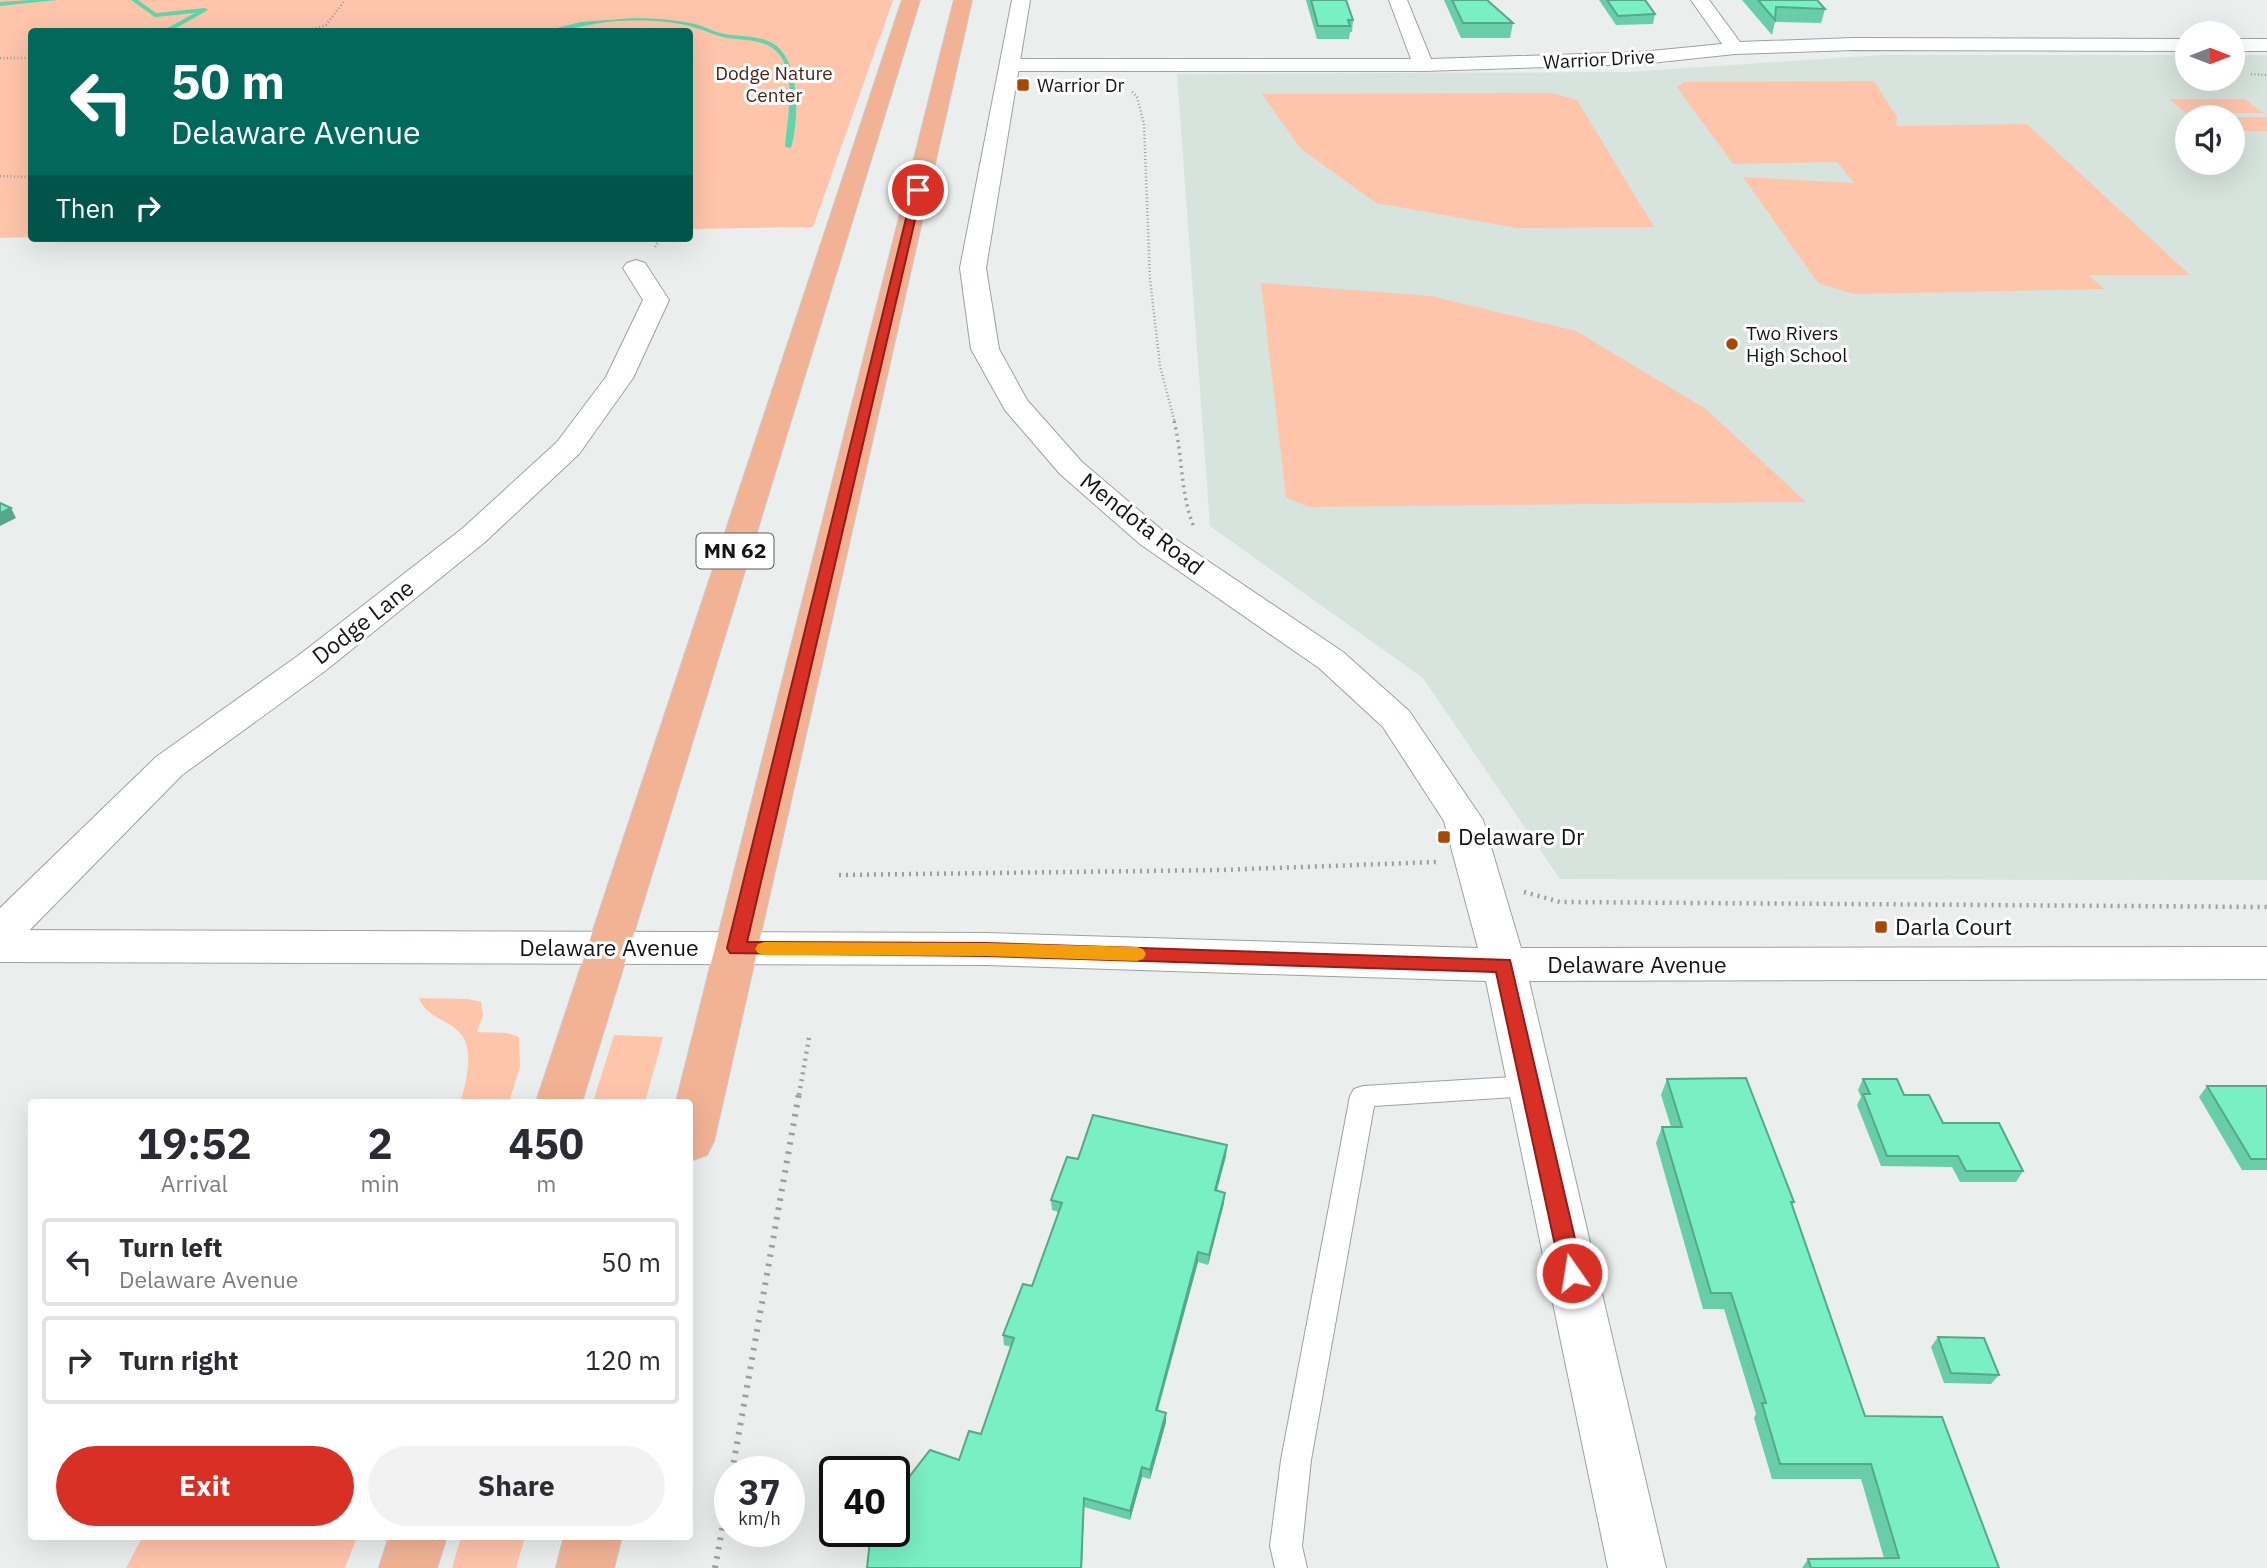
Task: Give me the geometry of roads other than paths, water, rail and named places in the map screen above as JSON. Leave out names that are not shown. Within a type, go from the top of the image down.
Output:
[{"type":"highway","name":"MN 62","points":[[560,1099],[911,0]]},
{"type":"highway","points":[[693,1128],[963,0]]},
{"type":"highway","points":[[408,1568],[417,1540]]},
{"type":"highway","points":[[585,1568],[592,1540]]},
{"type":"street","name":"Mendota Road","points":[[1021,0],[973,268],[985,349],[1015,404],[1071,468],[1151,537],[1331,660],[1396,719],[1463,820],[1504,965],[1637,1568]]},
{"type":"street","points":[[1398,0],[1423,65]]},
{"type":"street","points":[[1700,0],[1735,48]]},
{"type":"street","name":"Warrior Drive","points":[[1011,65],[1423,65],[1641,58],[1735,48],[1854,44],[2175,45]]},
{"type":"street","points":[[2245,45],[2267,45]]},
{"type":"street","name":"Dodge Lane","points":[[0,934],[169,766],[312,663],[464,543],[568,449],[619,378],[656,300],[636,268]]},
{"type":"street","name":"Delaware Avenue","points":[[0,947],[986,949],[1504,965],[2267,963]]},
{"type":"lane","points":[[1292,1568],[1286,1546],[1296,1460],[1363,1096],[1531,1086]]},
{"type":"waterway","points":[[0,4],[54,0]]},
{"type":"waterway","points":[[134,0],[155,15],[205,10],[171,28]]},
{"type":"waterway","points":[[558,28],[599,21],[655,20],[692,25],[717,34],[768,42],[783,55],[791,74],[789,147]]},
{"type":"place","name":"Warrior Dr","points":[[1023,85]]},
{"type":"place","name":"Two Rivers High School","points":[[1732,344]]},
{"type":"place","name":"Delaware Dr","points":[[1444,837]]},
{"type":"place","name":"Darla Court","points":[[1881,927]]},
{"type":"park label","name":"Dodge Nature Center","points":[[774,84]]}]
